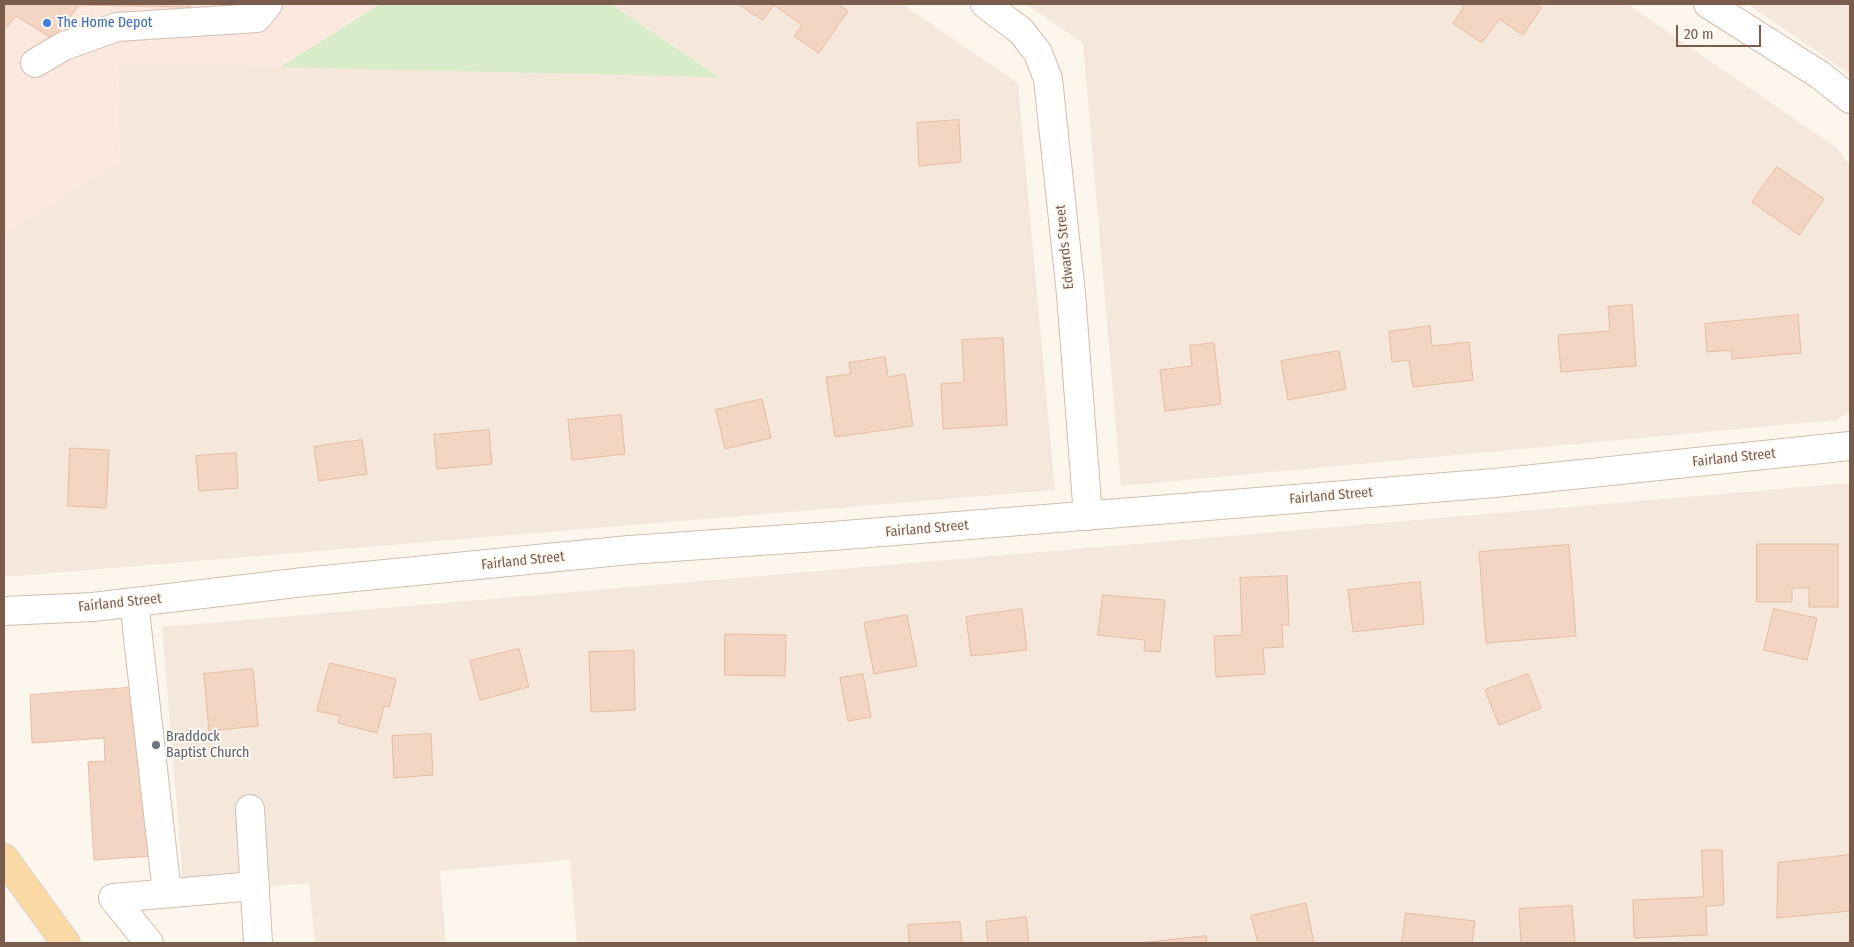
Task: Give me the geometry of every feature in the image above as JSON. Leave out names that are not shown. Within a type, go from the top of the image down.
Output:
[{"type":"main road","points":[[4,858],[66,943]]},
{"type":"street","points":[[36,63],[64,46],[117,26],[257,18],[268,4]]},
{"type":"street","name":"Edwards Street","points":[[985,4],[1021,31],[1038,53],[1048,79],[1071,294],[1088,516]]},
{"type":"street","points":[[1708,4],[1820,75],[1850,99]]},
{"type":"street","name":"Fairland Street","points":[[4,611],[93,607],[304,582],[629,550],[1088,516],[1495,483],[1850,446]]},
{"type":"street","points":[[134,602],[167,894]]},
{"type":"street","points":[[250,809],[258,943]]},
{"type":"street","points":[[149,943],[113,898],[254,886]]},
{"type":"shaded area","points":[[4,4],[380,4],[280,67],[117,64],[120,161],[4,234]]},
{"type":"shaded area","points":[[611,4],[902,4],[1018,83],[1055,490],[4,577],[4,234],[120,161],[117,63],[718,76]]},
{"type":"shaded area","points":[[1026,4],[1627,4],[1837,148],[1850,165],[1850,412],[1836,420],[1121,486],[1083,43]]},
{"type":"shaded area","points":[[1747,4],[1850,4],[1850,74]]},
{"type":"shaded area","points":[[1850,483],[1850,943],[577,943],[570,860],[440,871],[446,943],[315,943],[309,883],[184,894],[162,627]]},
{"type":"green space","points":[[380,4],[611,4],[719,77],[280,67]]},
{"type":"building","name":"The Home Depot","points":[[4,4],[191,4],[189,7],[79,5],[53,39],[16,16],[4,30]]},
{"type":"building","points":[[739,4],[838,4],[848,11],[819,53],[794,36],[802,25],[774,5],[763,20]]},
{"type":"building","points":[[1460,4],[1535,4],[1541,8],[1523,35],[1499,19],[1482,43],[1453,23],[1464,7]]},
{"type":"building","points":[[959,120],[961,162],[919,166],[917,123]]},
{"type":"building","points":[[1777,167],[1824,199],[1799,235],[1752,202]]},
{"type":"building","points":[[1632,305],[1636,366],[1561,372],[1558,335],[1610,331],[1608,307]]},
{"type":"building","points":[[1798,315],[1801,353],[1732,359],[1731,350],[1707,352],[1705,324]]},
{"type":"building","points":[[1430,326],[1432,346],[1469,342],[1473,380],[1413,387],[1409,360],[1392,362],[1389,332]]},
{"type":"building","points":[[1003,338],[1007,425],[943,429],[941,384],[964,382],[962,340]]},
{"type":"building","points":[[1214,343],[1221,404],[1165,411],[1160,370],[1192,366],[1190,346]]},
{"type":"building","points":[[1339,351],[1346,389],[1288,400],[1281,361]]},
{"type":"building","points":[[885,357],[888,377],[905,374],[913,426],[835,437],[826,377],[851,374],[849,363]]},
{"type":"building","points":[[762,399],[771,438],[725,449],[716,410]]},
{"type":"building","points":[[621,415],[625,454],[572,460],[568,420]]},
{"type":"building","points":[[489,430],[492,464],[437,469],[434,435]]},
{"type":"building","points":[[362,440],[367,474],[319,481],[314,447]]},
{"type":"building","points":[[70,448],[109,450],[106,508],[68,506]]},
{"type":"building","points":[[236,453],[238,488],[199,491],[196,456]]},
{"type":"building","points":[[1757,544],[1838,544],[1838,607],[1809,607],[1809,588],[1792,588],[1792,602],[1757,602]]},
{"type":"building","points":[[1569,545],[1576,636],[1486,643],[1479,552]]},
{"type":"building","points":[[1287,576],[1289,625],[1282,625],[1283,647],[1263,648],[1265,674],[1216,677],[1214,636],[1242,635],[1240,578]]},
{"type":"building","points":[[1420,582],[1424,624],[1353,632],[1348,590]]},
{"type":"building","points":[[1103,595],[1165,600],[1160,652],[1144,651],[1145,640],[1098,635]]},
{"type":"building","points":[[1022,609],[1027,650],[971,656],[966,617]]},
{"type":"building","points":[[1774,609],[1817,618],[1807,660],[1764,650]]},
{"type":"building","points":[[907,615],[917,666],[874,674],[864,623]]},
{"type":"building","points":[[725,634],[786,635],[785,676],[725,675]]},
{"type":"building","points":[[519,649],[529,687],[480,700],[470,661]]},
{"type":"building","points":[[634,651],[635,710],[591,712],[589,652]]},
{"type":"building","points":[[330,663],[396,679],[389,707],[384,706],[377,733],[338,723],[340,716],[317,711]]},
{"type":"building","points":[[253,669],[258,726],[209,731],[204,674]]},
{"type":"building","points":[[863,674],[871,717],[848,721],[840,678]]},
{"type":"building","points":[[1528,674],[1541,708],[1499,725],[1485,690]]},
{"type":"building","points":[[141,687],[152,856],[94,860],[88,762],[105,761],[104,738],[32,743],[30,695]]},
{"type":"building","points":[[431,734],[433,775],[394,778],[392,736]]},
{"type":"building","points":[[1702,850],[1722,850],[1724,905],[1706,906],[1707,935],[1634,938],[1633,900],[1703,897]]},
{"type":"building","points":[[1850,855],[1850,911],[1777,918],[1778,863]]},
{"type":"building","points":[[1306,903],[1314,943],[1258,943],[1251,916]]},
{"type":"building","points":[[1572,906],[1575,943],[1521,943],[1519,909]]},
{"type":"building","points":[[1406,913],[1475,921],[1472,943],[1402,943]]},
{"type":"building","points":[[1026,917],[1029,943],[988,943],[986,922]]},
{"type":"building","points":[[960,922],[962,943],[909,943],[908,925]]},
{"type":"building","points":[[1206,936],[1207,943],[1140,943]]},
{"type":"place","name":"The Home Depot","points":[[47,23]]},
{"type":"place","name":"Braddock Baptist Church","points":[[156,745]]}]
